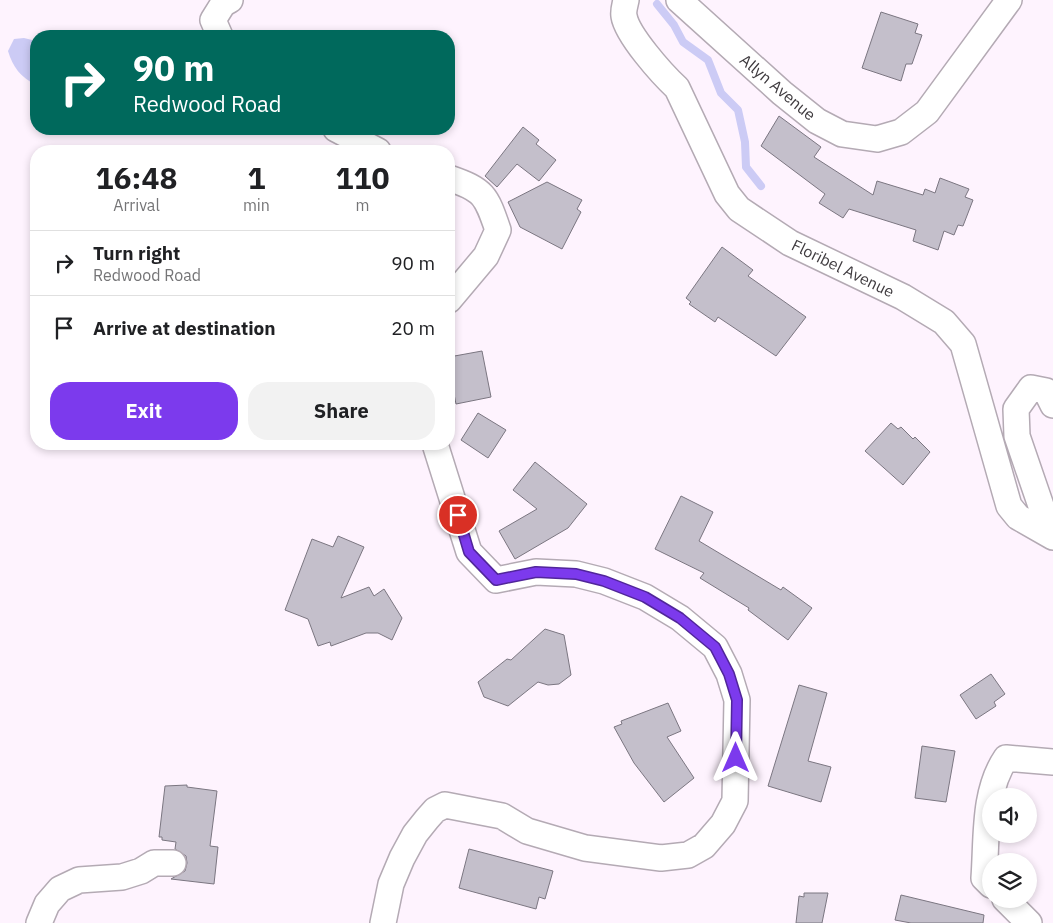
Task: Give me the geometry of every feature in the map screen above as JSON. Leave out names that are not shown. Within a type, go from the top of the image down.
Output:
[{"type":"street","points":[[217,30],[213,20],[222,4],[230,0]]},
{"type":"street","name":"Floribel Avenue","points":[[626,0],[624,15],[628,30],[677,88],[727,194],[739,209],[790,243],[919,307],[944,322],[963,344],[1009,506],[1018,517],[1052,536]]},
{"type":"street","name":"Allyn Avenue","points":[[680,0],[782,93],[817,121],[842,134],[877,139],[901,132],[927,112],[1010,0]]},
{"type":"street","points":[[347,135],[367,145]]},
{"type":"street","points":[[455,180],[470,185],[485,196],[498,230],[486,256],[455,293]]},
{"type":"street","name":"Floribel Avenue","points":[[1052,536],[1017,436],[1016,409],[1032,388],[1046,391],[1053,405]]},
{"type":"street","points":[[383,923],[391,884],[402,858],[421,826],[435,810],[445,805],[502,816],[527,831],[585,848],[661,858],[688,855],[704,846],[723,824],[735,801],[737,700],[729,674],[715,647],[680,618],[645,597],[604,581],[576,574],[536,572],[496,580],[469,552],[436,450]]},
{"type":"street","points":[[986,853],[991,788],[996,773],[1006,758],[1053,762]]},
{"type":"street","points":[[39,923],[47,904],[60,890],[79,880],[122,877],[141,871],[154,863],[173,863]]},
{"type":"street","points":[[1013,908],[1029,923]]},
{"type":"water","points":[[14,39],[30,40],[30,81],[18,71],[12,62],[8,51]]},
{"type":"building","points":[[881,12],[918,24],[915,33],[922,35],[912,64],[906,64],[901,81],[862,68]]},
{"type":"building","points":[[779,116],[821,147],[814,157],[873,195],[877,181],[923,195],[925,189],[935,193],[940,178],[969,189],[965,197],[973,200],[963,226],[958,225],[954,235],[944,231],[938,250],[913,241],[916,230],[849,209],[843,218],[819,203],[825,194],[761,146]]},
{"type":"building","points":[[523,127],[539,140],[536,144],[556,160],[539,181],[517,164],[497,187],[485,176]]},
{"type":"building","points":[[547,182],[582,200],[577,209],[581,212],[562,249],[520,227],[508,202]]},
{"type":"building","points":[[722,247],[753,270],[748,276],[806,317],[776,356],[718,317],[715,322],[689,304],[691,302],[686,298]]},
{"type":"building","points":[[482,351],[491,397],[456,404],[455,356]]},
{"type":"building","points":[[478,413],[506,430],[488,458],[461,440]]},
{"type":"building","points":[[891,423],[898,429],[901,427],[913,439],[915,437],[930,452],[903,485],[865,451]]},
{"type":"building","points":[[535,462],[587,504],[568,528],[515,559],[499,531],[537,509],[513,490]]},
{"type":"building","points":[[681,496],[713,512],[699,541],[781,590],[783,587],[812,608],[788,640],[748,610],[749,608],[700,578],[704,573],[655,549]]},
{"type":"building","points":[[338,536],[364,547],[341,598],[369,587],[374,596],[384,589],[402,618],[392,640],[378,633],[366,633],[331,646],[330,642],[318,646],[308,619],[285,610],[312,539],[333,547]]},
{"type":"building","points":[[545,629],[564,635],[571,675],[559,684],[548,685],[538,682],[508,706],[484,697],[478,682],[507,659],[511,660]]},
{"type":"building","points":[[991,674],[1005,694],[994,702],[996,706],[976,719],[960,695]]},
{"type":"building","points":[[799,685],[827,693],[808,761],[831,767],[821,802],[768,786]]},
{"type":"building","points":[[668,703],[681,731],[667,737],[694,778],[664,802],[634,763],[614,727],[622,724],[621,721]]},
{"type":"building","points":[[922,746],[955,751],[946,802],[915,798]]},
{"type":"building","points":[[187,785],[187,787],[217,791],[210,846],[218,847],[214,884],[171,879],[185,871],[186,856],[175,849],[176,842],[162,840],[162,837],[159,837],[165,786]]},
{"type":"building","points":[[469,849],[553,871],[545,899],[539,897],[536,909],[459,888]]},
{"type":"building","points":[[804,893],[828,893],[822,923],[796,923],[799,896],[804,897]]},
{"type":"building","points":[[901,895],[984,915],[983,923],[911,923],[895,920]]},
{"type":"waterway","points":[[657,4],[674,25],[683,42],[708,60],[721,93],[738,110],[745,142],[746,167],[761,186]]},
{"type":"route","points":[[458,515],[469,552],[496,580],[536,572],[576,574],[604,581],[645,597],[680,618],[715,647],[729,674],[737,700],[736,758]]}]
